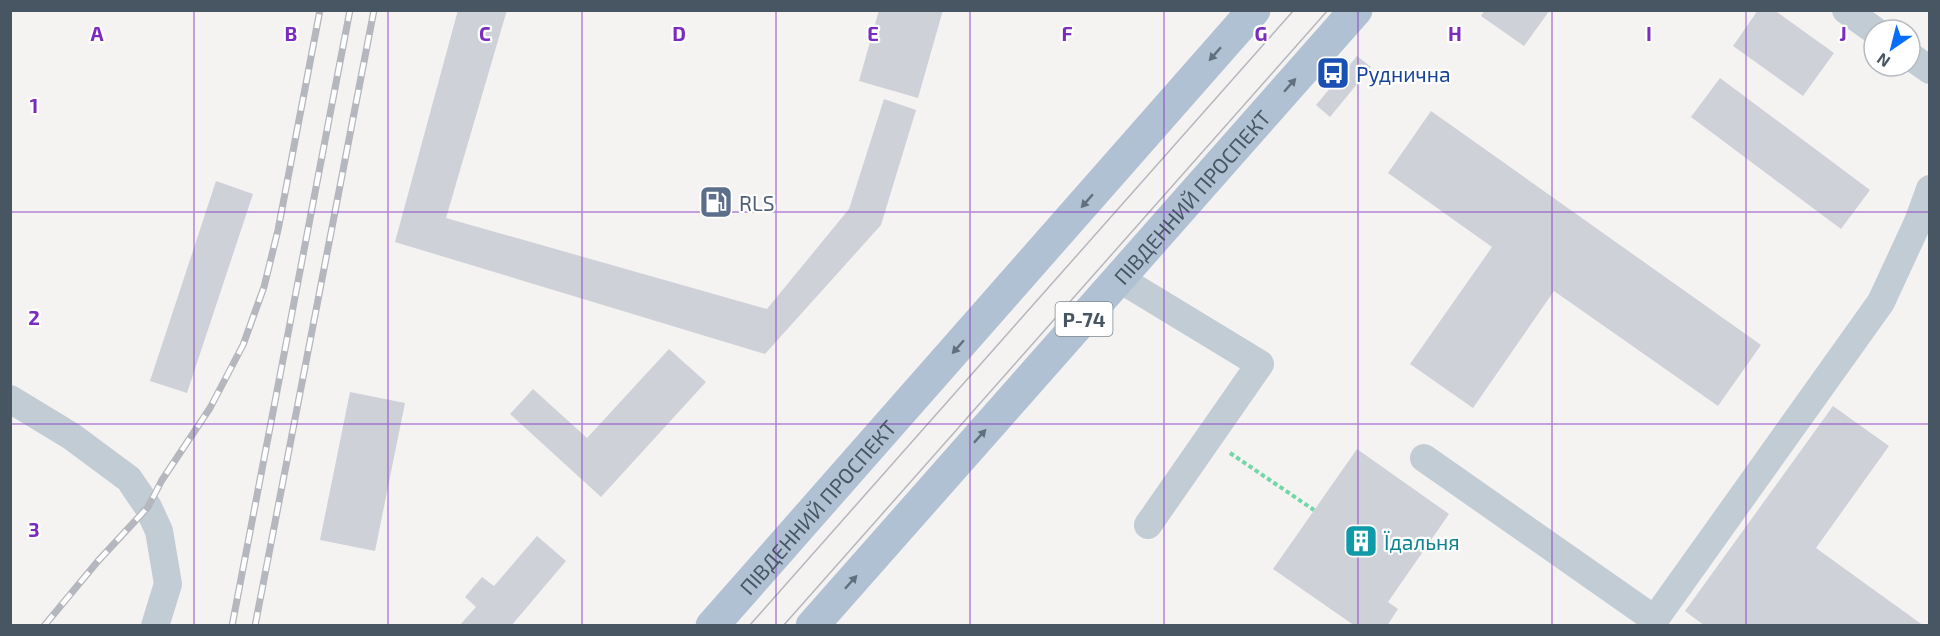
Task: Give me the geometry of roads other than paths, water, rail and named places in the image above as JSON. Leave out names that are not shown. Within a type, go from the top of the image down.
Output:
[{"type":"main road","name":"ПІВДЕННИЙ ПРОСПЕКТ","points":[[712,626],[1254,10]]},
{"type":"main road","name":"ПІВДЕННИЙ ПРОСПЕКТ","points":[[812,626],[1356,10]]},
{"type":"lane","points":[[1846,10],[1862,21]]},
{"type":"lane","points":[[1424,458],[1652,622],[1881,302],[1918,222],[1929,189]]},
{"type":"lane","points":[[1120,279],[1260,364],[1148,525]]},
{"type":"lane","points":[[10,399],[71,436],[129,479],[148,507],[159,531],[168,584],[155,626]]},
{"type":"tram line","points":[[749,626],[1294,10]]},
{"type":"tram line","points":[[783,626],[1328,10]]},
{"type":"railway","points":[[44,626],[98,561],[148,507],[162,480],[210,408],[243,345],[264,287],[278,230],[320,10]]},
{"type":"railway","points":[[232,626],[350,10]]},
{"type":"railway","points":[[255,626],[374,10]]},
{"type":"place","name":"Руднична","points":[[1333,73]]},
{"type":"place","name":"RLS","points":[[716,202]]},
{"type":"place","name":"Їдальня","points":[[1361,541]]}]
